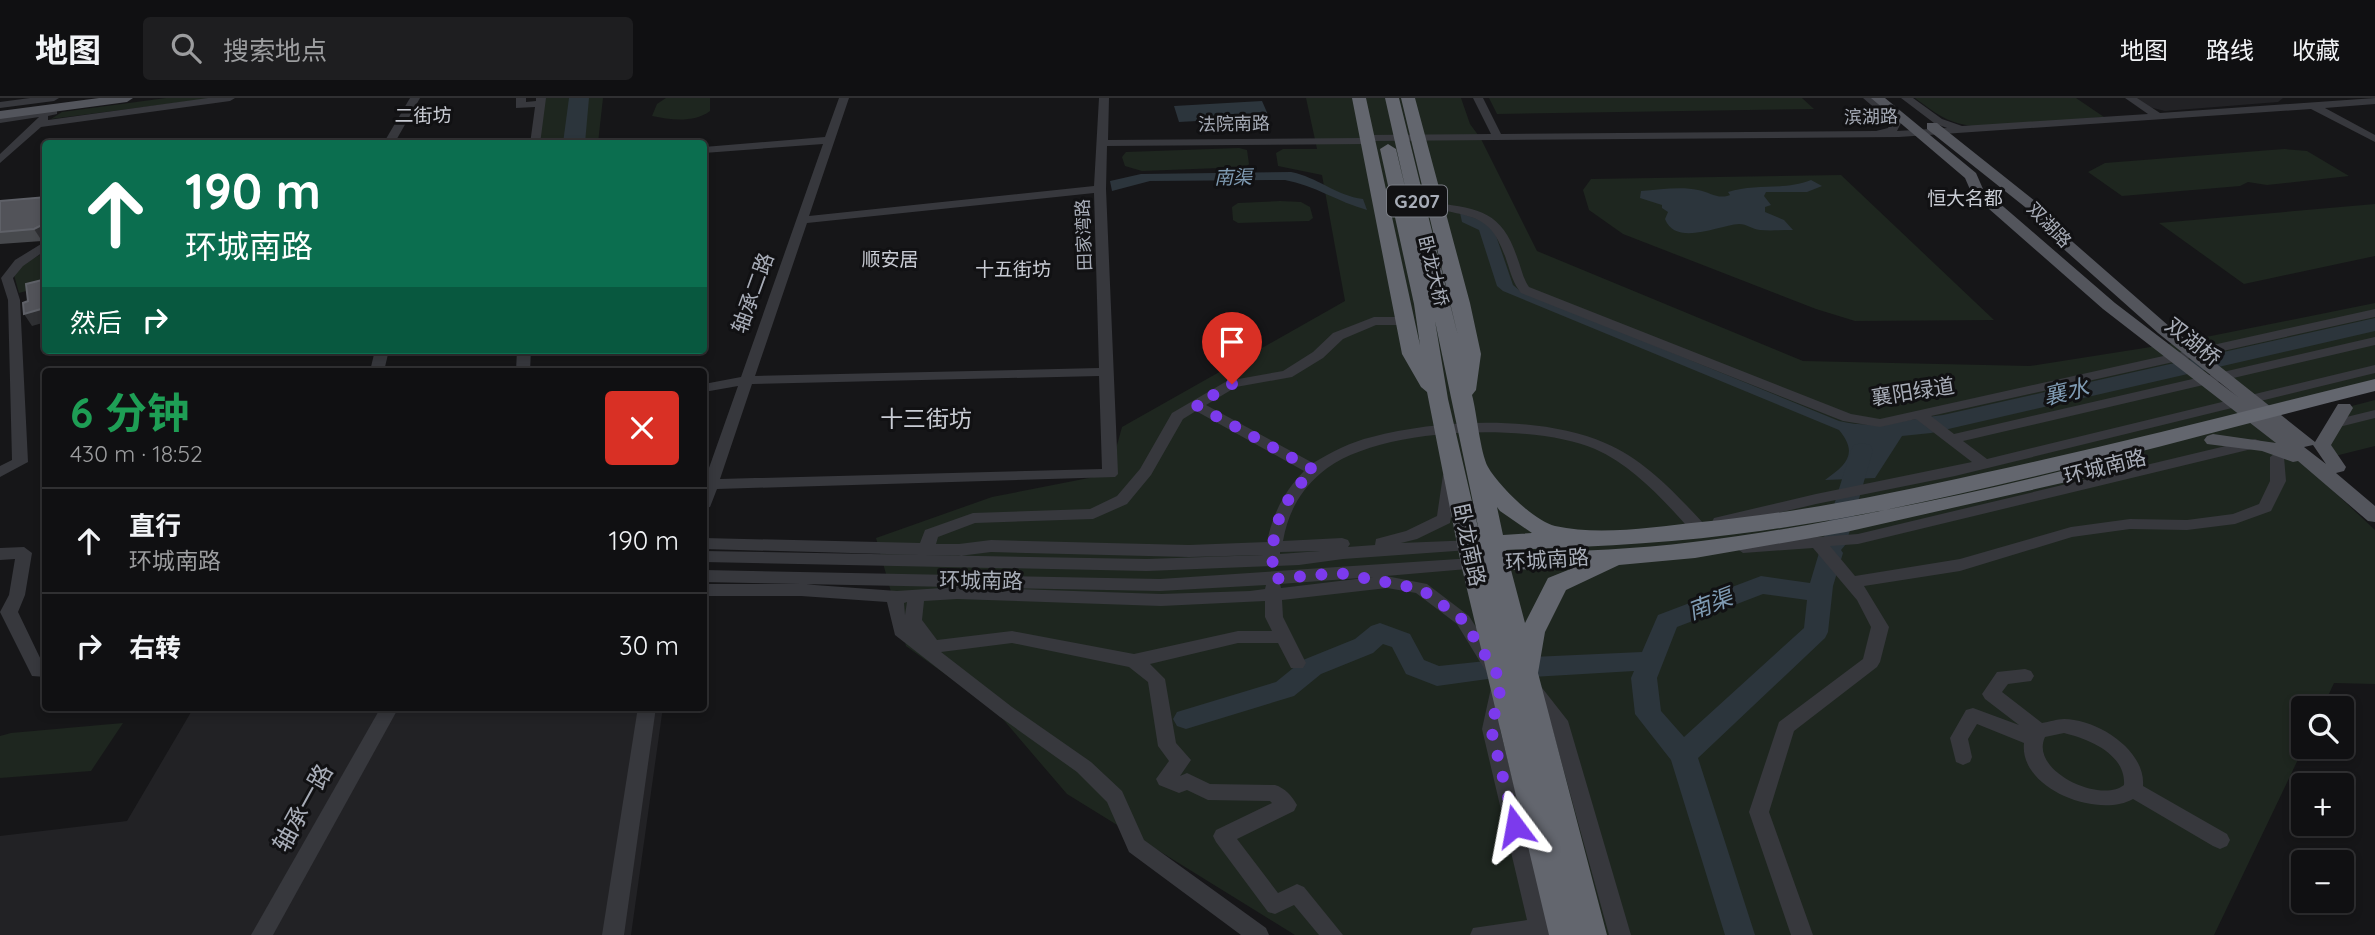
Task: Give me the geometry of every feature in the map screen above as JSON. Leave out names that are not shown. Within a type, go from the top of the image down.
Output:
[{"type":"highway","points":[[1359,98],[1412,354],[1438,399]]},
{"type":"highway","name":"卧龙大桥","points":[[1377,98],[1432,304],[1464,403]]},
{"type":"highway","name":"卧龙大桥","points":[[1392,98],[1432,304],[1438,399]]},
{"type":"highway","points":[[1408,98],[1437,206],[1471,354],[1464,403]]},
{"type":"highway","name":"环城南路","points":[[1483,554],[1617,546],[1690,537],[1809,531],[1886,501],[2251,411],[2375,385]]},
{"type":"highway","name":"卧龙南路","points":[[1438,399],[1457,429],[1483,554],[1514,682],[1592,935]]},
{"type":"highway","name":"环城南路","points":[[1886,501],[2005,492],[2213,440],[2251,411],[2339,416],[2375,400]]},
{"type":"highway","name":"卧龙南路","points":[[1457,429],[1464,403]]},
{"type":"highway","points":[[1465,467],[1508,506],[1548,533],[1617,546]]},
{"type":"highway","points":[[1514,682],[1533,632],[1557,584],[1617,546]]},
{"type":"highway","name":"卧龙南路","points":[[1514,682],[1551,931]]},
{"type":"main road","points":[[1,111],[93,98]]},
{"type":"main road","name":"双湖路","points":[[1877,98],[2030,204],[2045,225],[2135,303]]},
{"type":"main road","name":"双湖路","points":[[1895,98],[1971,176],[1977,191],[2109,306]]},
{"type":"main road","points":[[1,111],[120,100]]},
{"type":"main road","name":"双湖桥","points":[[2135,303],[2251,411]]},
{"type":"main road","name":"双湖桥","points":[[2109,306],[2251,411]]},
{"type":"main road","points":[[2251,411],[2375,499]]},
{"type":"main road","points":[[2339,416],[2322,445],[2328,467],[2375,516]]},
{"type":"street","points":[[120,100],[154,98]]},
{"type":"street","points":[[40,124],[230,98]]},
{"type":"street","points":[[390,140],[415,98]]},
{"type":"street","points":[[521,98],[520,106],[541,101],[536,140]]},
{"type":"street","name":"轴承二路","points":[[707,494],[710,465],[747,380],[844,98]]},
{"type":"street","name":"田家湾路","points":[[710,484],[1110,474],[1100,189],[1104,98]]},
{"type":"street","points":[[1478,98],[1498,138]]},
{"type":"street","points":[[1868,98],[1897,121],[1892,131],[1874,135]]},
{"type":"street","points":[[1906,98],[1938,121],[1962,129],[1982,130]]},
{"type":"street","points":[[2130,98],[2160,117]]},
{"type":"street","name":"滨湖路","points":[[1443,141],[1498,138],[1874,135],[1935,137],[1982,130],[2160,117],[2296,101],[2341,107],[2375,100]]},
{"type":"street","points":[[2317,105],[2352,117],[2375,132]]},
{"type":"street","points":[[2317,105],[2352,117],[2375,139]]},
{"type":"street","name":"滨湖路","points":[[1366,141],[1935,137],[2317,105]]},
{"type":"street","points":[[0,160],[40,124],[52,106]]},
{"type":"street","name":"滨湖路","points":[[2341,107],[2352,117],[2375,108]]},
{"type":"street","points":[[1426,131],[1443,141],[1430,150],[1420,141],[1426,131]]},
{"type":"street","points":[[707,150],[830,141]]},
{"type":"street","name":"法院南路","points":[[1101,143],[1366,141]]},
{"type":"street","points":[[804,220],[1100,189]]},
{"type":"street","name":"襄阳绿道","points":[[1437,206],[1471,210],[1494,220],[1505,237],[1520,284],[1525,290],[1848,418],[1880,423],[2375,313]]},
{"type":"street","points":[[0,472],[20,462],[7,278],[12,269],[42,248]]},
{"type":"street","points":[[927,549],[931,534],[973,518],[1093,513],[1122,500],[1146,472],[1177,416],[1232,384],[1287,374],[1318,355],[1338,337],[1374,321],[1404,321]]},
{"type":"street","points":[[1950,438],[2375,341]]},
{"type":"street","points":[[1809,531],[1858,539],[2375,369]]},
{"type":"street","points":[[707,387],[747,380],[1106,372]]},
{"type":"street","points":[[1196,405],[1314,470]]},
{"type":"street","points":[[1297,663],[1274,617],[1272,553],[1279,514],[1298,485],[1314,470],[1353,447],[1401,433],[1509,428],[1556,434],[1601,447],[1644,476],[1690,537],[1816,499],[1886,501],[1983,464],[2251,411]]},
{"type":"street","points":[[2339,416],[2375,414]]},
{"type":"street","points":[[1920,415],[1983,464]]},
{"type":"street","points":[[1853,582],[1961,565],[2071,532],[2130,524],[2187,525],[2235,519],[2265,507],[2278,481],[2277,457]]},
{"type":"street","points":[[1343,553],[1411,535],[1444,519],[1465,467]]},
{"type":"street","points":[[1802,935],[1759,812],[1786,727],[1871,662],[1880,627],[1853,582],[1809,531]]},
{"type":"street","points":[[707,543],[1272,553],[1387,541]]},
{"type":"street","points":[[1147,565],[1189,551]]},
{"type":"street","points":[[0,554],[24,553],[17,595],[9,612],[38,671],[42,670]]},
{"type":"street","name":"环城南路","points":[[707,557],[1147,565],[1272,553],[1483,554]]},
{"type":"street","name":"环城南路","points":[[707,576],[1273,587],[1339,573],[1483,554]]},
{"type":"street","points":[[1339,573],[1421,589],[1463,620],[1514,682],[1559,721],[1620,935]]},
{"type":"street","points":[[707,590],[801,590],[897,597],[957,593],[1161,600],[1206,598],[1273,587],[1388,582]]},
{"type":"street","points":[[1160,585],[1206,598]]},
{"type":"street","points":[[917,595],[913,621],[933,647],[1012,637],[1134,662],[1238,637],[1284,637]]},
{"type":"street","points":[[897,597],[895,607],[901,631],[1006,712],[1084,767],[1115,797],[1136,846],[1258,935]]},
{"type":"street","points":[[1134,662],[1156,679],[1167,746],[1181,760],[1166,779],[1178,785],[1187,781],[1208,792],[1275,793],[1286,805],[1223,836],[1275,905],[1297,893],[1332,935]]},
{"type":"street","points":[[1964,757],[1959,738],[1973,715],[2003,677],[2025,676]]},
{"type":"street","points":[[1991,694],[2036,736]]},
{"type":"street","name":"轴承一路","points":[[262,935],[388,711]]},
{"type":"street","points":[[613,935],[646,711]]},
{"type":"street","points":[[1973,715],[2036,736]]},
{"type":"street","points":[[2050,727],[2079,729],[2110,744],[2131,767],[2134,779],[2132,789],[2124,796],[2111,800],[2077,794],[2060,786],[2036,762],[2032,750],[2036,736],[2050,727]]},
{"type":"street","points":[[2132,789],[2220,840]]},
{"type":"street","points":[[1482,935],[1551,931]]},
{"type":"shaded area","points":[[166,98],[214,98],[51,119],[62,112]]},
{"type":"shaded area","points":[[541,98],[603,98],[598,140],[536,140]]},
{"type":"shaded area","points":[[666,98],[710,98],[710,111],[690,119],[652,116],[657,104]]},
{"type":"shaded area","points":[[1306,98],[1461,98],[1470,124],[1481,139],[1537,251],[1803,361],[2030,366],[2176,343],[2375,303],[2375,385],[2267,411],[2182,349],[2375,530],[2375,684],[2334,683],[2328,696],[2291,696],[2291,759],[2298,759],[2214,935],[1295,935],[1067,794],[995,710],[906,646],[876,538],[992,497],[1109,474],[1122,427],[1345,301],[1322,175],[1278,166],[1276,153],[1283,149],[1317,149]]},
{"type":"shaded area","points":[[1489,98],[1802,98],[1814,109],[1497,114]]},
{"type":"shaded area","points":[[1915,98],[2076,98],[2104,117],[1972,126],[1946,119]]},
{"type":"shaded area","points":[[2133,98],[2283,98],[2278,102],[2165,111],[2145,106]]},
{"type":"shaded area","points":[[1239,148],[1247,150],[1249,164],[1246,167],[1142,171],[1125,166],[1122,157],[1126,152]]},
{"type":"shaded area","points":[[2284,149],[2307,151],[2349,176],[2267,185],[2248,182],[2240,186],[2122,196],[2088,172],[2105,163]]},
{"type":"shaded area","points":[[1841,175],[1994,320],[1855,321],[1816,309],[1623,234],[1589,210],[1583,190],[1591,179]]},
{"type":"shaded area","points":[[1301,202],[1310,207],[1313,218],[1309,221],[1238,223],[1233,220],[1232,207],[1238,203]]},
{"type":"shaded area","points":[[2375,204],[2375,256],[2244,284],[2159,223]]},
{"type":"shaded area","points":[[42,254],[42,287],[19,293],[14,275],[20,266]]},
{"type":"shaded area","points":[[2375,400],[2375,446],[2331,457],[2322,445],[2344,408]]},
{"type":"shaded area","points":[[192,711],[662,711],[631,935],[0,935],[0,836],[127,821]]},
{"type":"shaded area","points":[[123,723],[91,771],[0,778],[0,736]]},
{"type":"water","points":[[569,98],[589,98],[585,140],[563,140]]},
{"type":"water","points":[[1262,101],[1269,117],[1179,122],[1174,106]]},
{"type":"water","points":[[1291,172],[1363,199],[1367,210],[1285,180],[1150,181],[1112,191],[1110,181],[1141,174]]},
{"type":"water","points":[[1811,180],[1822,186],[1807,192],[1766,192],[1764,196],[1771,205],[1765,207],[1765,212],[1784,220],[1793,230],[1760,230],[1739,224],[1699,232],[1678,232],[1665,219],[1668,212],[1662,205],[1640,198],[1641,191],[1677,188],[1726,196],[1730,195],[1728,192],[1738,189],[1790,185]]},
{"type":"water","name":"襄水","points":[[1460,213],[1492,224],[1513,285],[1519,290],[1839,421],[1852,423],[1891,423],[1943,415],[2375,318],[2375,331],[1931,433],[1902,436],[1875,478],[1825,480],[1844,464],[1849,452],[1845,438],[1839,430],[1503,291],[1497,286],[1479,230],[1462,222]]},
{"type":"building","points":[[42,197],[42,225],[34,229],[0,232],[0,201]]},
{"type":"building","points":[[42,280],[42,308],[24,314],[23,303],[28,301],[26,284]]},
{"type":"waterway","name":"襄水","points":[[1834,544],[1862,450]]},
{"type":"waterway","name":"南渠","points":[[1683,755],[1816,632],[1821,586],[1831,553]]},
{"type":"waterway","name":"南渠","points":[[1651,661],[1667,621],[1761,585],[1820,593]]},
{"type":"waterway","points":[[1186,719],[1285,689],[1312,667],[1364,646],[1380,632],[1401,641],[1415,667],[1437,676],[1486,671]]},
{"type":"waterway","points":[[1532,667],[1651,661]]},
{"type":"waterway","name":"南渠","points":[[1651,661],[1644,678],[1648,714],[1683,755]]},
{"type":"waterway","name":"南渠","points":[[1683,755],[1740,935]]},
{"type":"district","name":"二街坊","points":[[423,115]]},
{"type":"district","name":"恒大名都","points":[[1965,198]]},
{"type":"district","name":"顺安居","points":[[890,259]]},
{"type":"district","name":"十五街坊","points":[[1013,269]]},
{"type":"district","name":"十三街坊","points":[[926,419]]},
{"type":"route","points":[[1232,384],[1196,405],[1314,470],[1298,485],[1279,514],[1271,560],[1274,579],[1339,573],[1421,589],[1463,620],[1502,682],[1491,729],[1515,826]]}]
